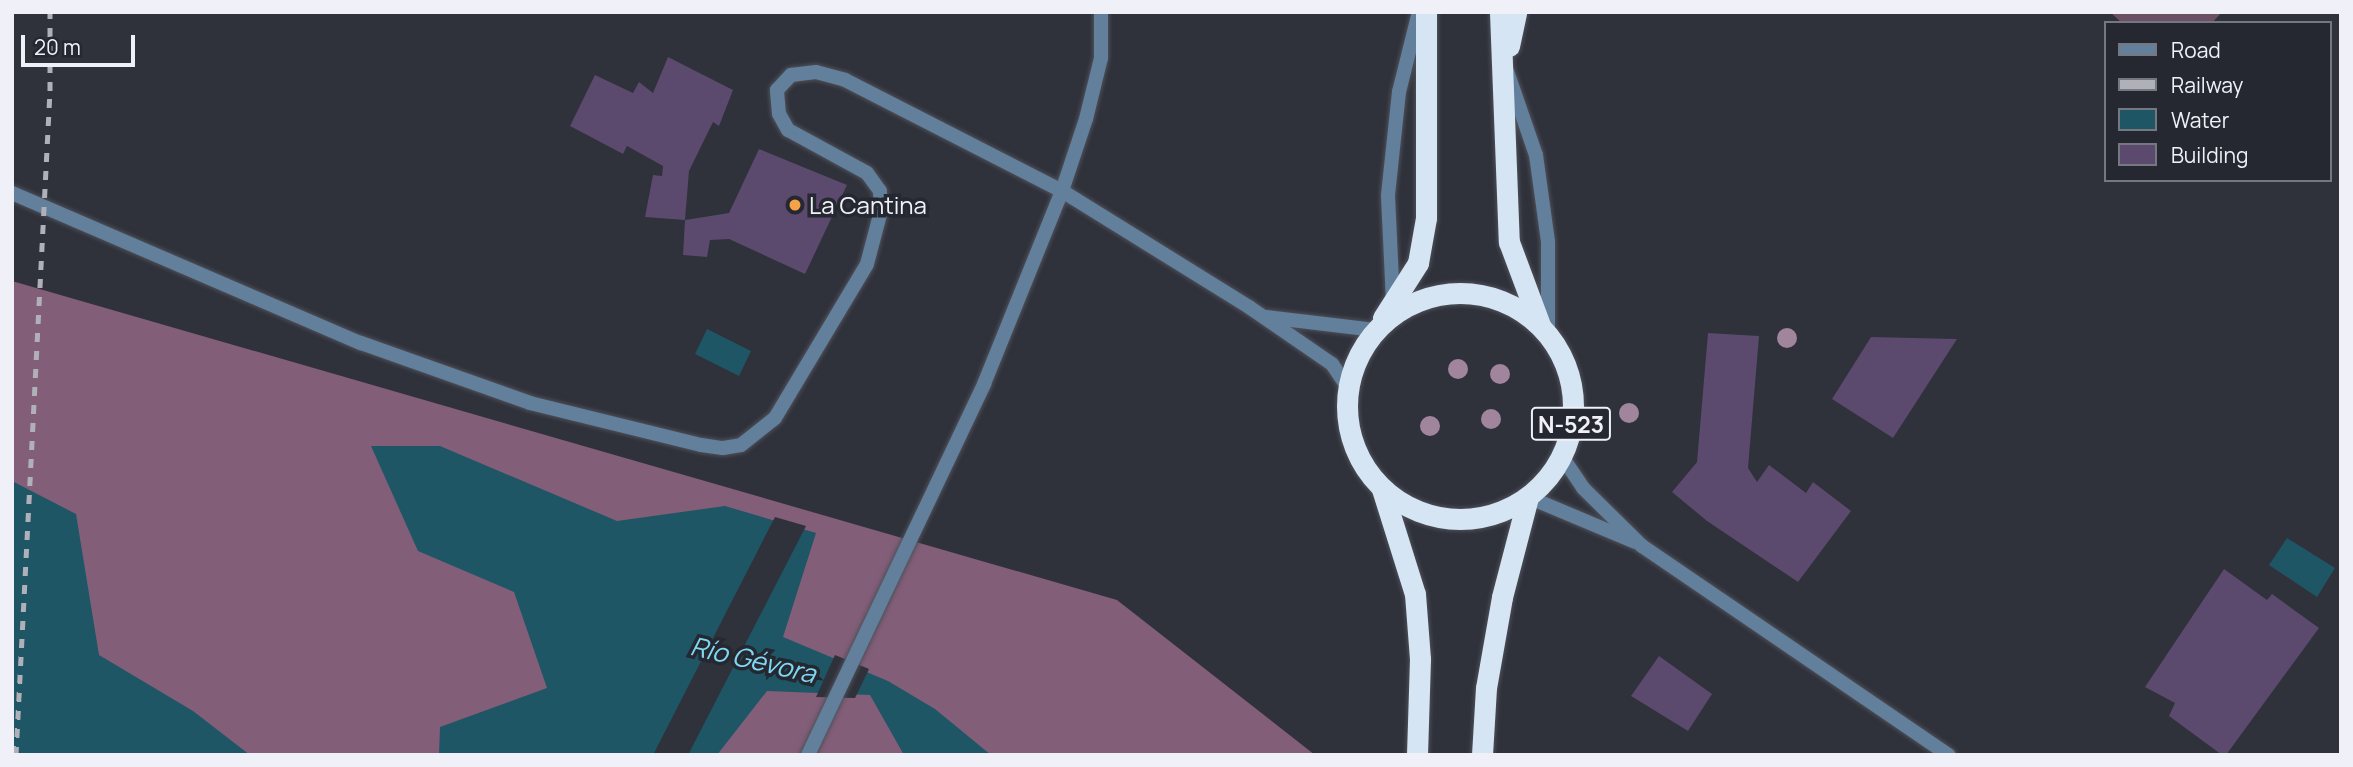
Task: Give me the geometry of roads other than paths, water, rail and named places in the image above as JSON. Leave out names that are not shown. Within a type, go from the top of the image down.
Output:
[{"type":"highway","name":"N-523","points":[[1426,12],[1426,218],[1418,264],[1357,355],[1348,388],[1348,425],[1359,459],[1382,489],[1408,507],[1437,518],[1459,519],[1500,512],[1528,497],[1563,458],[1570,433],[1573,395],[1563,359],[1544,332],[1509,242],[1505,69],[1500,12]]},
{"type":"highway","points":[[1505,69],[1516,12]]},
{"type":"highway","name":"N-523","points":[[1375,330],[1404,307],[1439,294],[1476,293],[1511,304],[1544,332]]},
{"type":"highway","name":"N-523","points":[[1382,489],[1415,594],[1420,659],[1417,755]]},
{"type":"highway","name":"N-523","points":[[1482,755],[1486,688],[1502,597],[1528,497]]},
{"type":"street","points":[[808,755],[984,384],[1062,191],[1086,119],[1101,58],[1101,12]]},
{"type":"street","points":[[1393,303],[1388,195],[1399,92],[1419,12]]},
{"type":"street","points":[[1505,69],[1536,155],[1548,242],[1544,332]]},
{"type":"street","points":[[12,193],[374,348],[530,403],[723,448],[741,445],[775,418],[867,264],[881,211],[880,191],[867,173],[788,130],[779,114],[777,90],[791,75],[816,72],[845,80],[1062,191],[1264,317],[1332,363],[1348,388]]},
{"type":"street","points":[[1264,317],[1375,330]]},
{"type":"street","points":[[1563,458],[1583,488],[1642,545],[1948,755]]},
{"type":"street","points":[[1528,497],[1642,545]]},
{"type":"water","points":[[707,329],[751,351],[739,376],[695,354]]},
{"type":"water","name":"Río Gévora","points":[[371,446],[440,446],[617,521],[725,506],[816,533],[783,637],[888,681],[935,709],[991,755],[904,755],[870,695],[767,691],[717,755],[439,755],[440,727],[547,688],[514,592],[418,551]]},
{"type":"water","points":[[12,481],[76,514],[99,655],[193,711],[250,755],[12,755]]},
{"type":"water","points":[[2287,538],[2335,568],[2317,597],[2269,565]]},
{"type":"railway","points":[[16,755],[50,91],[50,12]]},
{"type":"place","name":"La Cantina","points":[[795,205]]}]
